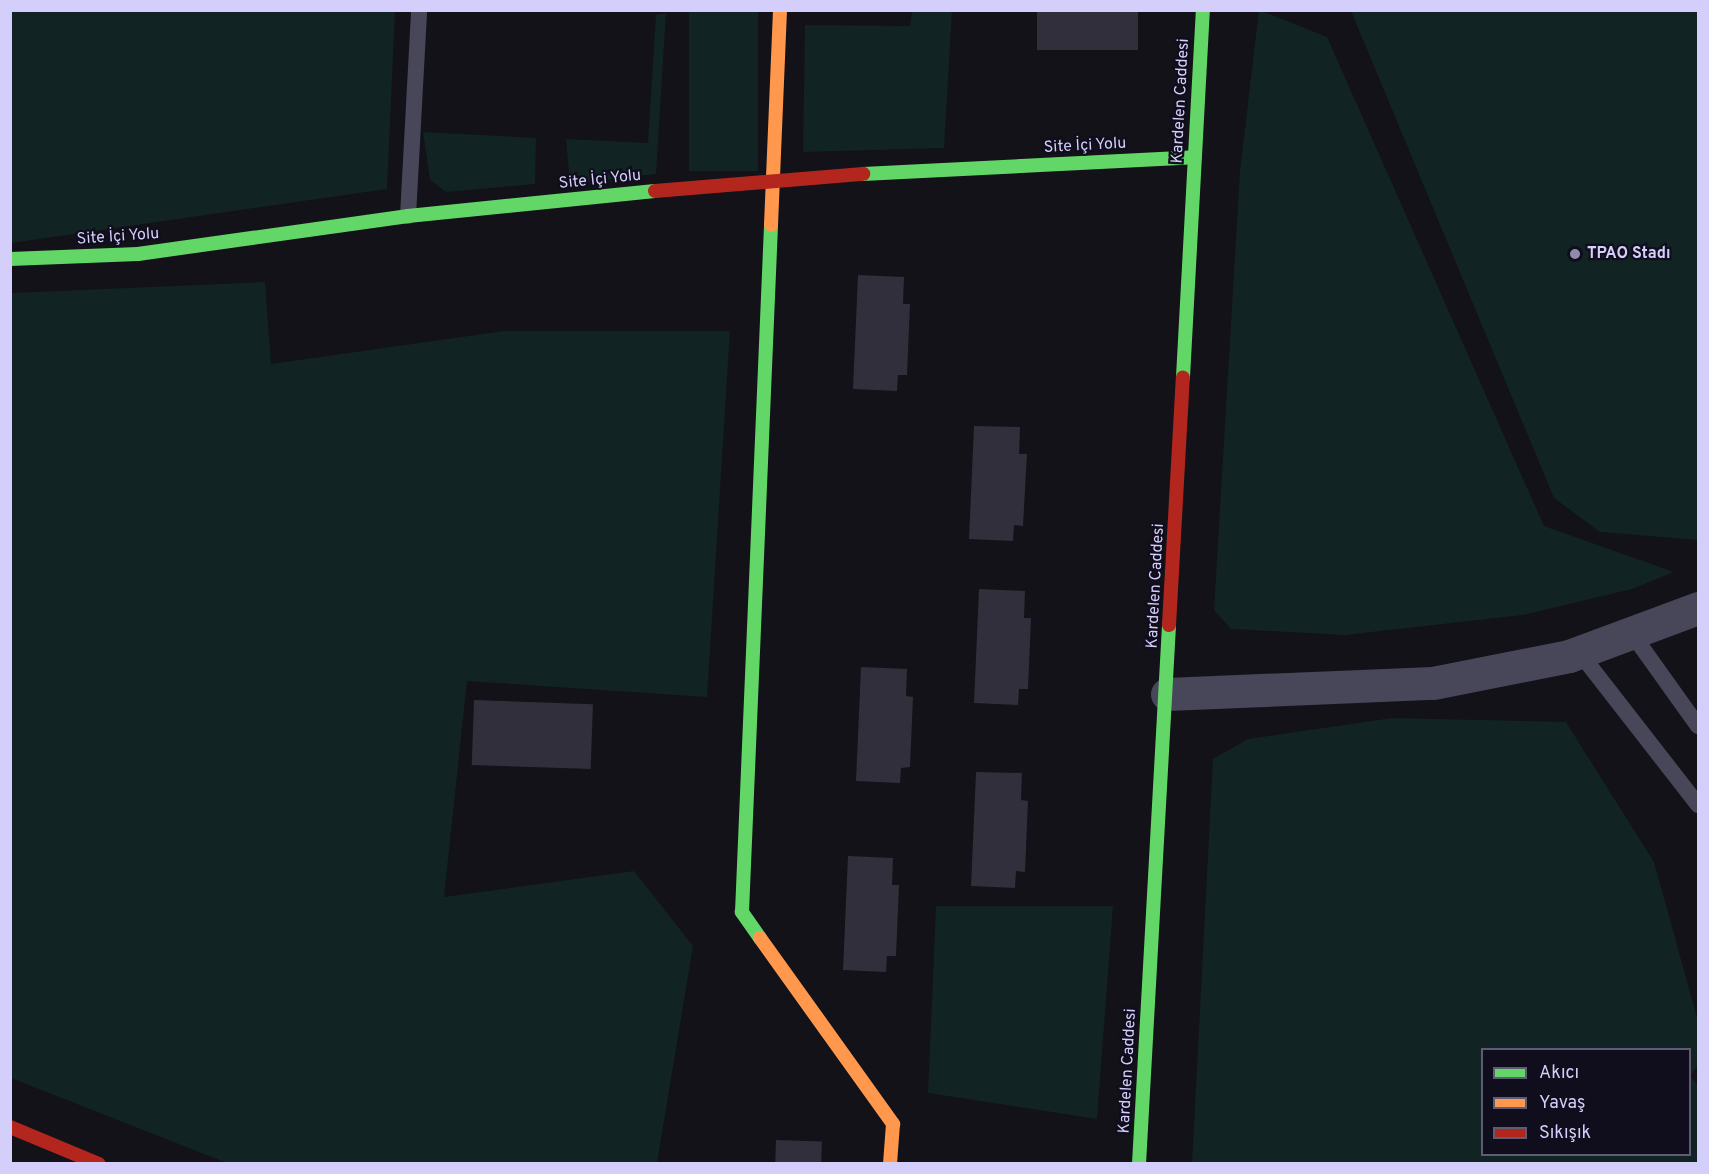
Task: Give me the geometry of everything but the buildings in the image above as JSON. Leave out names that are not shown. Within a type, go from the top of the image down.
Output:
[{"type":"street","points":[[780,10],[776,179],[742,912],[893,1124],[890,1164]]},
{"type":"street","name":"Kardelen Caddesi","points":[[1139,1164],[1167,694],[1203,10]]},
{"type":"street","name":"Site İçi Yolu","points":[[10,260],[138,254],[408,216],[776,179],[1195,157]]},
{"type":"street","points":[[1167,694],[1433,683],[1509,670],[1579,652],[1633,635],[1698,608]]},
{"type":"street","points":[[10,1127],[99,1164]]},
{"type":"lane","points":[[408,216],[419,10]]},
{"type":"lane","points":[[1633,635],[1698,726]]},
{"type":"lane","points":[[1579,652],[1698,805]]},
{"type":"shaded area","points":[[1259,10],[1327,37],[1544,526],[1674,572],[1632,589],[1523,615],[1345,635],[1231,629],[1214,610],[1240,171]]},
{"type":"shaded area","points":[[10,11],[395,11],[387,189],[11,243]]},
{"type":"shaded area","points":[[689,11],[758,11],[758,171],[689,171]]},
{"type":"shaded area","points":[[912,11],[952,11],[944,148],[803,152],[805,25],[910,26]]},
{"type":"shaded area","name":"TPAO Stadı","points":[[1351,11],[1698,11],[1698,540],[1600,532],[1554,498]]},
{"type":"shaded area","points":[[666,13],[656,174],[570,184],[566,139],[648,143],[656,15]]},
{"type":"shaded area","points":[[423,132],[536,138],[535,184],[446,192],[430,180]]},
{"type":"shaded area","points":[[265,282],[271,364],[504,331],[730,331],[707,697],[467,681],[444,897],[634,871],[693,946],[657,1163],[227,1163],[11,1078],[11,293]]},
{"type":"shaded area","points":[[1392,718],[1566,722],[1654,862],[1698,1021],[1698,1065],[1691,1075],[1691,1048],[1481,1048],[1481,1156],[1691,1156],[1691,1077],[1698,1085],[1698,1163],[1192,1163],[1213,759],[1248,739]]},
{"type":"shaded area","points":[[936,906],[1113,906],[1097,1119],[928,1093]]},
{"type":"traffic: fast","points":[[1183,377],[1203,10]]},
{"type":"traffic: fast","points":[[863,174],[1195,157]]},
{"type":"traffic: fast","points":[[10,259],[138,254],[408,216],[655,191]]},
{"type":"traffic: fast","points":[[760,938],[742,912],[771,225]]},
{"type":"traffic: fast","points":[[1139,1164],[1169,625]]},
{"type":"traffic: slow","points":[[771,225],[780,10]]},
{"type":"traffic: slow","points":[[760,938],[893,1124],[890,1164]]},
{"type":"traffic: jam","points":[[655,191],[863,174]]},
{"type":"traffic: jam","points":[[1169,625],[1183,377]]},
{"type":"traffic: jam","points":[[10,1127],[99,1164]]},
{"type":"place","name":"TPAO Stadı","points":[[1575,254]]}]
